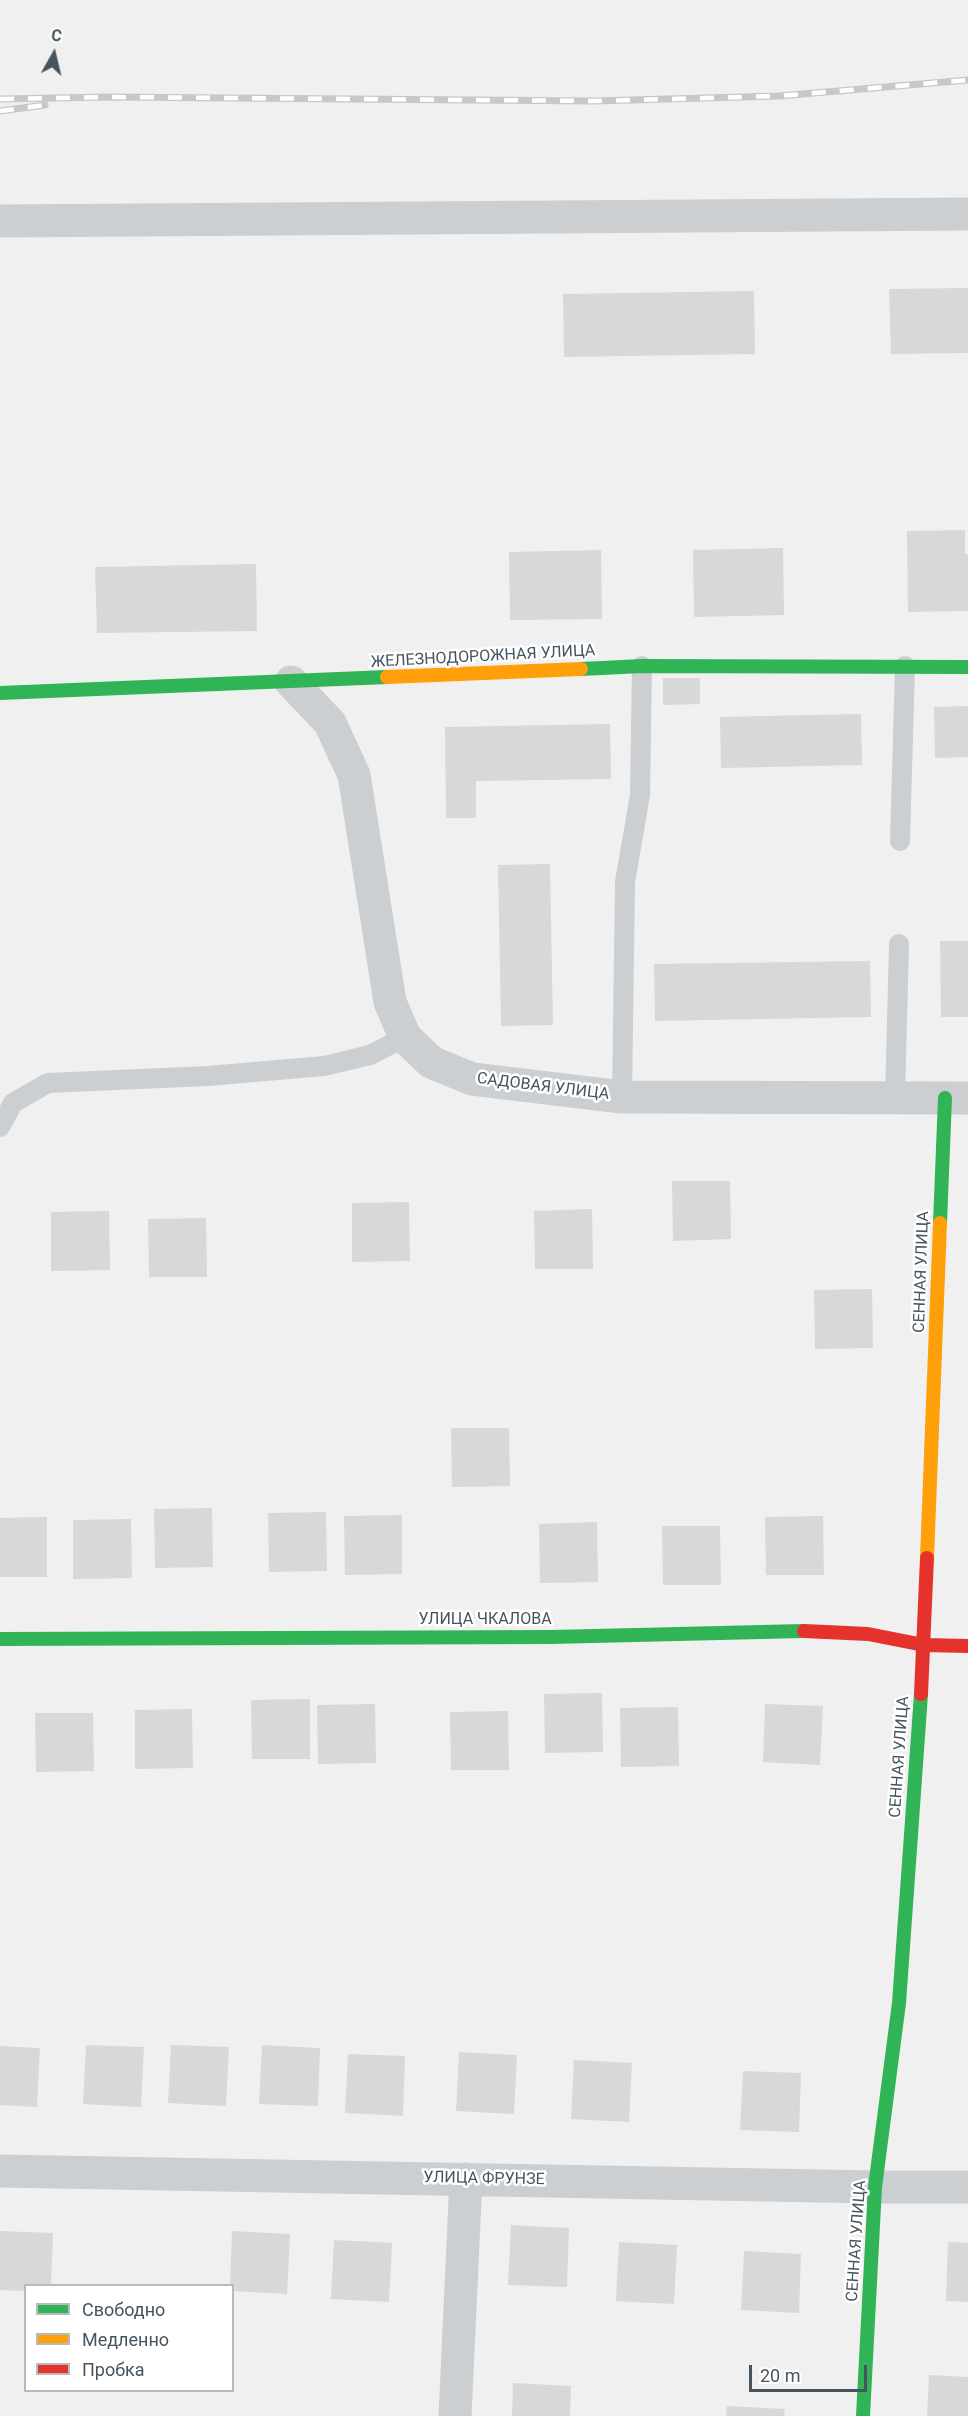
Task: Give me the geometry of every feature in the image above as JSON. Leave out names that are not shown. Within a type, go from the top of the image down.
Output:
[{"type":"street","points":[[0,221],[968,214]]},
{"type":"street","name":"ЖЕЛЕЗНОДОРОЖНАЯ УЛИЦА","points":[[0,693],[642,666],[968,667]]},
{"type":"street","name":"САДОВАЯ УЛИЦА","points":[[291,682],[330,723],[354,775],[390,1002],[405,1037],[431,1062],[471,1079],[622,1097],[957,1098]]},
{"type":"street","name":"СЕННАЯ УЛИЦА","points":[[863,2416],[876,2187],[899,2003],[924,1645],[957,1098]]},
{"type":"street","name":"УЛИЦА ЧКАЛОВА","points":[[0,1639],[552,1637],[821,1631],[868,1634],[924,1645],[968,1646]]},
{"type":"street","name":"УЛИЦА ФРУНЗЕ","points":[[0,2171],[968,2187]]},
{"type":"street","points":[[455,2416],[466,2179]]},
{"type":"lane","points":[[622,1097],[625,882],[640,795],[642,666]]},
{"type":"lane","points":[[900,841],[904,666]]},
{"type":"lane","points":[[896,1098],[899,944]]},
{"type":"lane","points":[[0,1127],[13,1103],[48,1083],[208,1076],[324,1066],[370,1054],[405,1037]]},
{"type":"building","points":[[968,288],[968,353],[891,354],[889,289]]},
{"type":"building","points":[[754,291],[755,354],[564,357],[563,294]]},
{"type":"building","points":[[965,530],[965,554],[968,554],[968,611],[908,612],[907,531]]},
{"type":"building","points":[[783,548],[784,615],[694,617],[693,550]]},
{"type":"building","points":[[601,550],[602,619],[510,620],[509,552]]},
{"type":"building","points":[[256,564],[257,631],[97,633],[95,567]]},
{"type":"building","points":[[663,678],[700,678],[700,704],[663,705]]},
{"type":"building","points":[[968,706],[968,757],[935,758],[934,707]]},
{"type":"building","points":[[861,714],[862,765],[721,768],[720,717]]},
{"type":"building","points":[[610,724],[611,779],[476,781],[476,818],[446,818],[445,727]]},
{"type":"building","points":[[550,864],[553,1025],[501,1026],[498,865]]},
{"type":"building","points":[[940,941],[968,941],[968,1017],[941,1017]]},
{"type":"building","points":[[870,961],[871,1017],[655,1021],[654,964]]},
{"type":"building","points":[[672,1181],[730,1181],[731,1239],[673,1241]]},
{"type":"building","points":[[409,1202],[410,1261],[352,1262],[352,1203]]},
{"type":"building","points":[[592,1209],[593,1269],[535,1269],[534,1211]]},
{"type":"building","points":[[109,1211],[110,1270],[51,1271],[51,1212]]},
{"type":"building","points":[[206,1218],[207,1277],[149,1277],[148,1219]]},
{"type":"building","points":[[872,1289],[873,1348],[815,1349],[814,1290]]},
{"type":"building","points":[[451,1428],[509,1428],[510,1486],[452,1487]]},
{"type":"building","points":[[212,1508],[213,1567],[155,1568],[154,1509]]},
{"type":"building","points":[[326,1512],[327,1571],[269,1572],[268,1513]]},
{"type":"building","points":[[402,1515],[402,1574],[345,1575],[344,1516]]},
{"type":"building","points":[[823,1516],[824,1575],[766,1575],[765,1517]]},
{"type":"building","points":[[47,1517],[47,1577],[0,1577],[0,1518]]},
{"type":"building","points":[[131,1519],[132,1578],[73,1579],[73,1520]]},
{"type":"building","points":[[597,1522],[598,1582],[540,1583],[539,1524]]},
{"type":"building","points":[[662,1526],[720,1526],[721,1585],[663,1585]]},
{"type":"building","points":[[602,1693],[603,1752],[545,1753],[544,1694]]},
{"type":"building","points":[[310,1699],[310,1759],[252,1759],[251,1700]]},
{"type":"building","points":[[375,1704],[376,1763],[318,1764],[317,1705]]},
{"type":"building","points":[[765,1704],[823,1706],[820,1765],[763,1762]]},
{"type":"building","points":[[678,1707],[679,1766],[621,1767],[620,1708]]},
{"type":"building","points":[[192,1709],[193,1768],[135,1769],[135,1710]]},
{"type":"building","points":[[508,1711],[509,1770],[451,1770],[450,1712]]},
{"type":"building","points":[[35,1713],[93,1713],[94,1771],[36,1772]]},
{"type":"building","points":[[86,2045],[144,2047],[141,2107],[83,2104]]},
{"type":"building","points":[[171,2045],[229,2047],[226,2106],[168,2103]]},
{"type":"building","points":[[262,2045],[320,2048],[318,2106],[259,2104]]},
{"type":"building","points":[[0,2046],[40,2048],[37,2107],[0,2105]]},
{"type":"building","points":[[459,2052],[517,2055],[514,2114],[456,2111]]},
{"type":"building","points":[[348,2054],[405,2056],[403,2116],[345,2113]]},
{"type":"building","points":[[574,2060],[632,2063],[629,2122],[571,2119]]},
{"type":"building","points":[[743,2071],[801,2073],[799,2132],[740,2130]]},
{"type":"building","points":[[511,2225],[569,2228],[567,2287],[508,2285]]},
{"type":"building","points":[[0,2231],[53,2233],[51,2284],[24,2284],[24,2291],[0,2290]]},
{"type":"building","points":[[232,2231],[290,2234],[287,2294],[234,2291],[234,2284],[230,2284]]},
{"type":"building","points":[[334,2240],[392,2243],[389,2302],[331,2299]]},
{"type":"building","points":[[619,2242],[677,2245],[674,2304],[616,2301]]},
{"type":"building","points":[[948,2242],[968,2243],[968,2302],[946,2301]]},
{"type":"building","points":[[744,2251],[801,2254],[799,2313],[741,2310]]},
{"type":"building","points":[[929,2375],[968,2377],[968,2416],[927,2416]]},
{"type":"building","points":[[513,2383],[571,2386],[570,2416],[512,2416]]},
{"type":"building","points":[[727,2406],[785,2409],[784,2416],[726,2416]]},
{"type":"railway","points":[[0,99],[109,97],[594,101],[779,96],[968,80]]},
{"type":"railway","points":[[0,111],[45,105]]},
{"type":"traffic: fast","points":[[581,669],[642,666],[968,667]]},
{"type":"traffic: fast","points":[[0,693],[387,677]]},
{"type":"traffic: fast","points":[[940,1223],[945,1098]]},
{"type":"traffic: fast","points":[[0,1639],[552,1637],[804,1631]]},
{"type":"traffic: fast","points":[[863,2416],[875,2187],[899,2003],[921,1694]]},
{"type":"traffic: slow","points":[[387,677],[581,669]]},
{"type":"traffic: slow","points":[[927,1558],[940,1223]]},
{"type":"traffic: jam","points":[[921,1694],[927,1558]]},
{"type":"traffic: jam","points":[[804,1631],[868,1634],[924,1645],[968,1646]]}]
